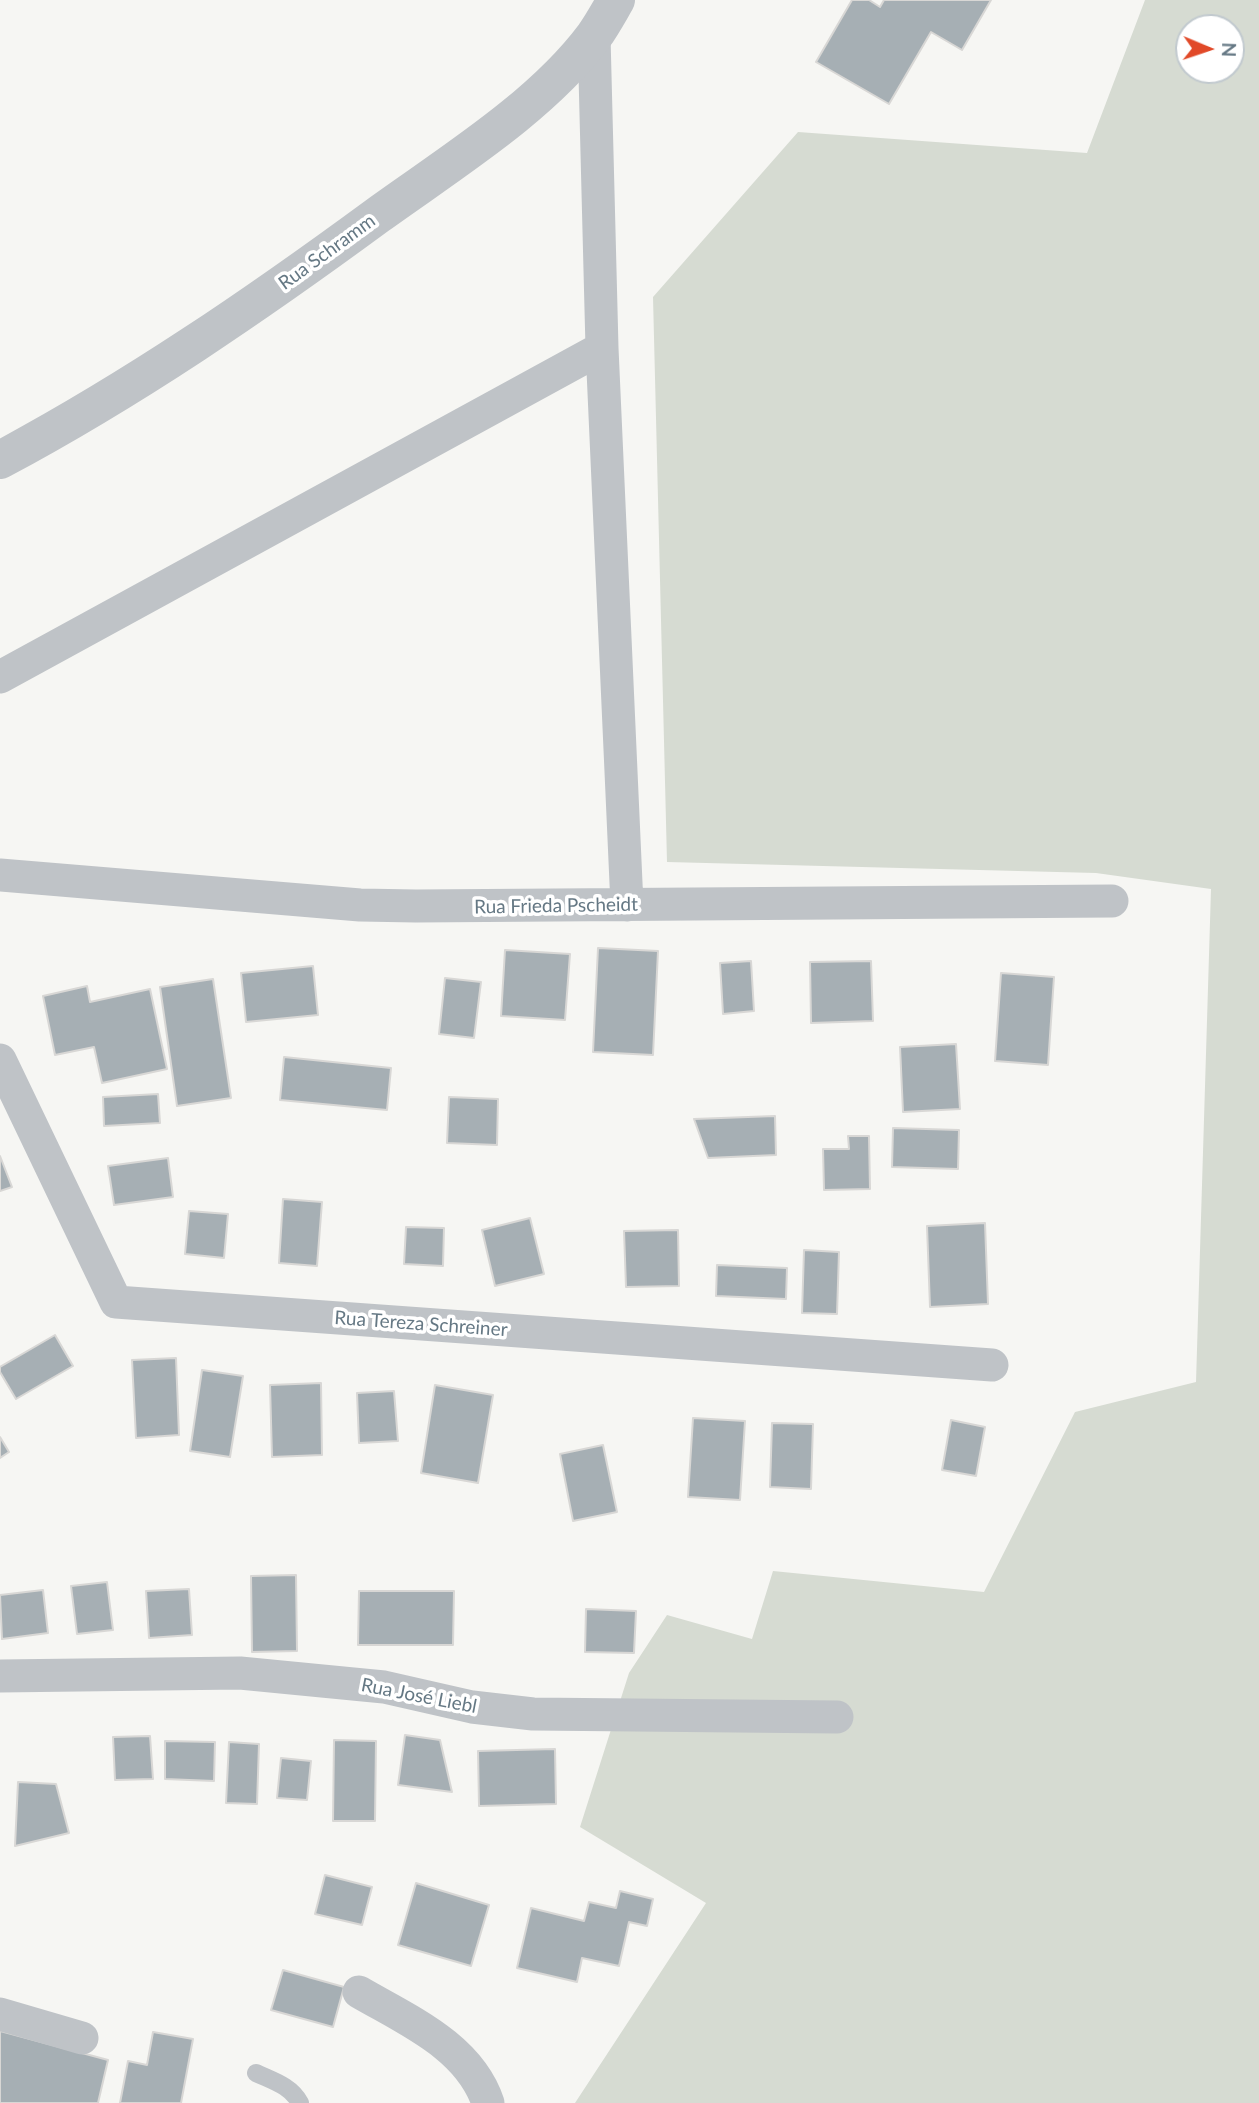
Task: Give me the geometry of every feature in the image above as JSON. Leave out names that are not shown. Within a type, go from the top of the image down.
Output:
[{"type":"street","name":"Rua Schramm","points":[[0,460],[95,407],[164,364],[290,279],[474,146],[559,76],[594,36],[616,0]]},
{"type":"street","points":[[594,36],[602,348],[627,905]]},
{"type":"street","points":[[0,677],[602,348]]},
{"type":"street","name":"Rua Frieda Pscheidt","points":[[0,875],[360,905],[476,907],[1112,901]]},
{"type":"street","name":"Rua Tereza Schreiner","points":[[0,1060],[116,1302],[992,1365]]},
{"type":"street","name":"Rua José Liebl","points":[[0,1676],[240,1673],[384,1687],[471,1707],[533,1714],[837,1717]]},
{"type":"street","points":[[359,1992],[432,2034],[467,2064],[484,2091],[488,2103]]},
{"type":"street","points":[[0,2014],[82,2038]]},
{"type":"lane","points":[[257,2073],[284,2085],[299,2103]]},
{"type":"shaded area","points":[[1145,0],[1259,0],[1259,2103],[575,2103],[706,1903],[580,1827],[629,1673],[667,1615],[752,1639],[773,1571],[984,1592],[1075,1412],[1196,1382],[1211,889],[1096,873],[667,862],[653,297],[798,132],[1087,153]]},
{"type":"building","points":[[852,0],[869,0],[880,7],[884,0],[991,0],[962,50],[931,32],[889,104],[816,62]]},
{"type":"building","points":[[598,948],[658,951],[653,1055],[593,1052]]},
{"type":"building","points":[[505,950],[570,954],[565,1020],[501,1016]]},
{"type":"building","points":[[751,961],[754,1011],[723,1014],[720,963]]},
{"type":"building","points":[[871,961],[873,1021],[811,1023],[810,962]]},
{"type":"building","points":[[313,966],[318,1015],[246,1022],[241,973]]},
{"type":"building","points":[[1001,973],[1054,977],[1048,1065],[995,1061]]},
{"type":"building","points":[[445,978],[481,982],[474,1038],[439,1034]]},
{"type":"building","points":[[213,979],[231,1098],[177,1106],[160,987]]},
{"type":"building","points":[[87,986],[90,1002],[150,989],[167,1069],[102,1083],[94,1047],[55,1055],[43,996]]},
{"type":"building","points":[[956,1044],[960,1109],[903,1112],[900,1047]]},
{"type":"building","points":[[284,1057],[391,1068],[387,1110],[280,1100]]},
{"type":"building","points":[[158,1094],[160,1123],[104,1126],[103,1097]]},
{"type":"building","points":[[449,1097],[498,1099],[497,1145],[447,1143]]},
{"type":"building","points":[[775,1116],[776,1155],[708,1158],[694,1119]]},
{"type":"building","points":[[893,1128],[959,1130],[958,1169],[892,1167]]},
{"type":"building","points":[[848,1136],[869,1136],[870,1189],[824,1190],[823,1149],[849,1149]]},
{"type":"building","points":[[0,1156],[12,1187],[0,1191]]},
{"type":"building","points":[[168,1158],[173,1197],[114,1205],[108,1166]]},
{"type":"building","points":[[283,1199],[322,1202],[317,1266],[279,1263]]},
{"type":"building","points":[[189,1211],[228,1214],[224,1258],[185,1254]]},
{"type":"building","points":[[530,1218],[544,1274],[495,1286],[482,1230]]},
{"type":"building","points":[[985,1223],[988,1304],[930,1307],[927,1226]]},
{"type":"building","points":[[406,1227],[444,1228],[443,1266],[404,1264]]},
{"type":"building","points":[[678,1230],[679,1286],[626,1287],[624,1231]]},
{"type":"building","points":[[804,1250],[839,1252],[837,1314],[802,1313]]},
{"type":"building","points":[[717,1265],[787,1268],[786,1299],[716,1296]]},
{"type":"building","points":[[55,1335],[73,1366],[16,1399],[0,1372],[0,1367]]},
{"type":"building","points":[[176,1358],[179,1435],[136,1438],[132,1360]]},
{"type":"building","points":[[202,1370],[243,1376],[230,1457],[190,1451]]},
{"type":"building","points":[[321,1383],[322,1455],[272,1457],[270,1385]]},
{"type":"building","points":[[435,1385],[493,1395],[478,1483],[421,1473]]},
{"type":"building","points":[[394,1391],[398,1441],[359,1443],[357,1393]]},
{"type":"building","points":[[693,1418],[745,1421],[740,1500],[688,1497]]},
{"type":"building","points":[[951,1420],[985,1427],[976,1476],[942,1470]]},
{"type":"building","points":[[772,1423],[813,1424],[811,1489],[770,1487]]},
{"type":"building","points":[[0,1437],[9,1452],[0,1458]]},
{"type":"building","points":[[603,1445],[617,1512],[573,1521],[560,1454]]},
{"type":"building","points":[[296,1575],[297,1651],[252,1652],[251,1576]]},
{"type":"building","points":[[107,1582],[113,1630],[77,1634],[71,1586]]},
{"type":"building","points":[[189,1589],[192,1635],[149,1638],[146,1591]]},
{"type":"building","points":[[43,1590],[48,1633],[2,1639],[0,1595]]},
{"type":"building","points":[[359,1591],[454,1591],[453,1645],[358,1645]]},
{"type":"building","points":[[586,1609],[636,1611],[634,1653],[585,1652]]},
{"type":"building","points":[[405,1735],[440,1740],[452,1792],[398,1785]]},
{"type":"building","points":[[150,1736],[153,1779],[115,1780],[113,1737]]},
{"type":"building","points":[[334,1740],[376,1741],[375,1821],[333,1821]]},
{"type":"building","points":[[165,1741],[215,1742],[214,1781],[165,1779]]},
{"type":"building","points":[[229,1742],[259,1744],[257,1804],[226,1803]]},
{"type":"building","points":[[555,1749],[556,1804],[479,1806],[478,1751]]},
{"type":"building","points":[[281,1758],[311,1761],[307,1800],[277,1798]]},
{"type":"building","points":[[18,1782],[56,1784],[69,1833],[15,1846]]},
{"type":"building","points":[[325,1875],[372,1887],[362,1925],[315,1914]]},
{"type":"building","points":[[416,1883],[489,1905],[471,1966],[398,1945]]},
{"type":"building","points":[[620,1891],[653,1899],[647,1926],[629,1922],[619,1966],[582,1958],[577,1982],[517,1968],[531,1908],[584,1921],[589,1902],[616,1908]]},
{"type":"building","points":[[283,1970],[344,1987],[333,2027],[271,2010]]},
{"type":"building","points":[[0,2031],[108,2060],[98,2103],[0,2103]]},
{"type":"building","points":[[153,2032],[193,2039],[181,2103],[120,2103],[128,2061],[147,2065]]}]
